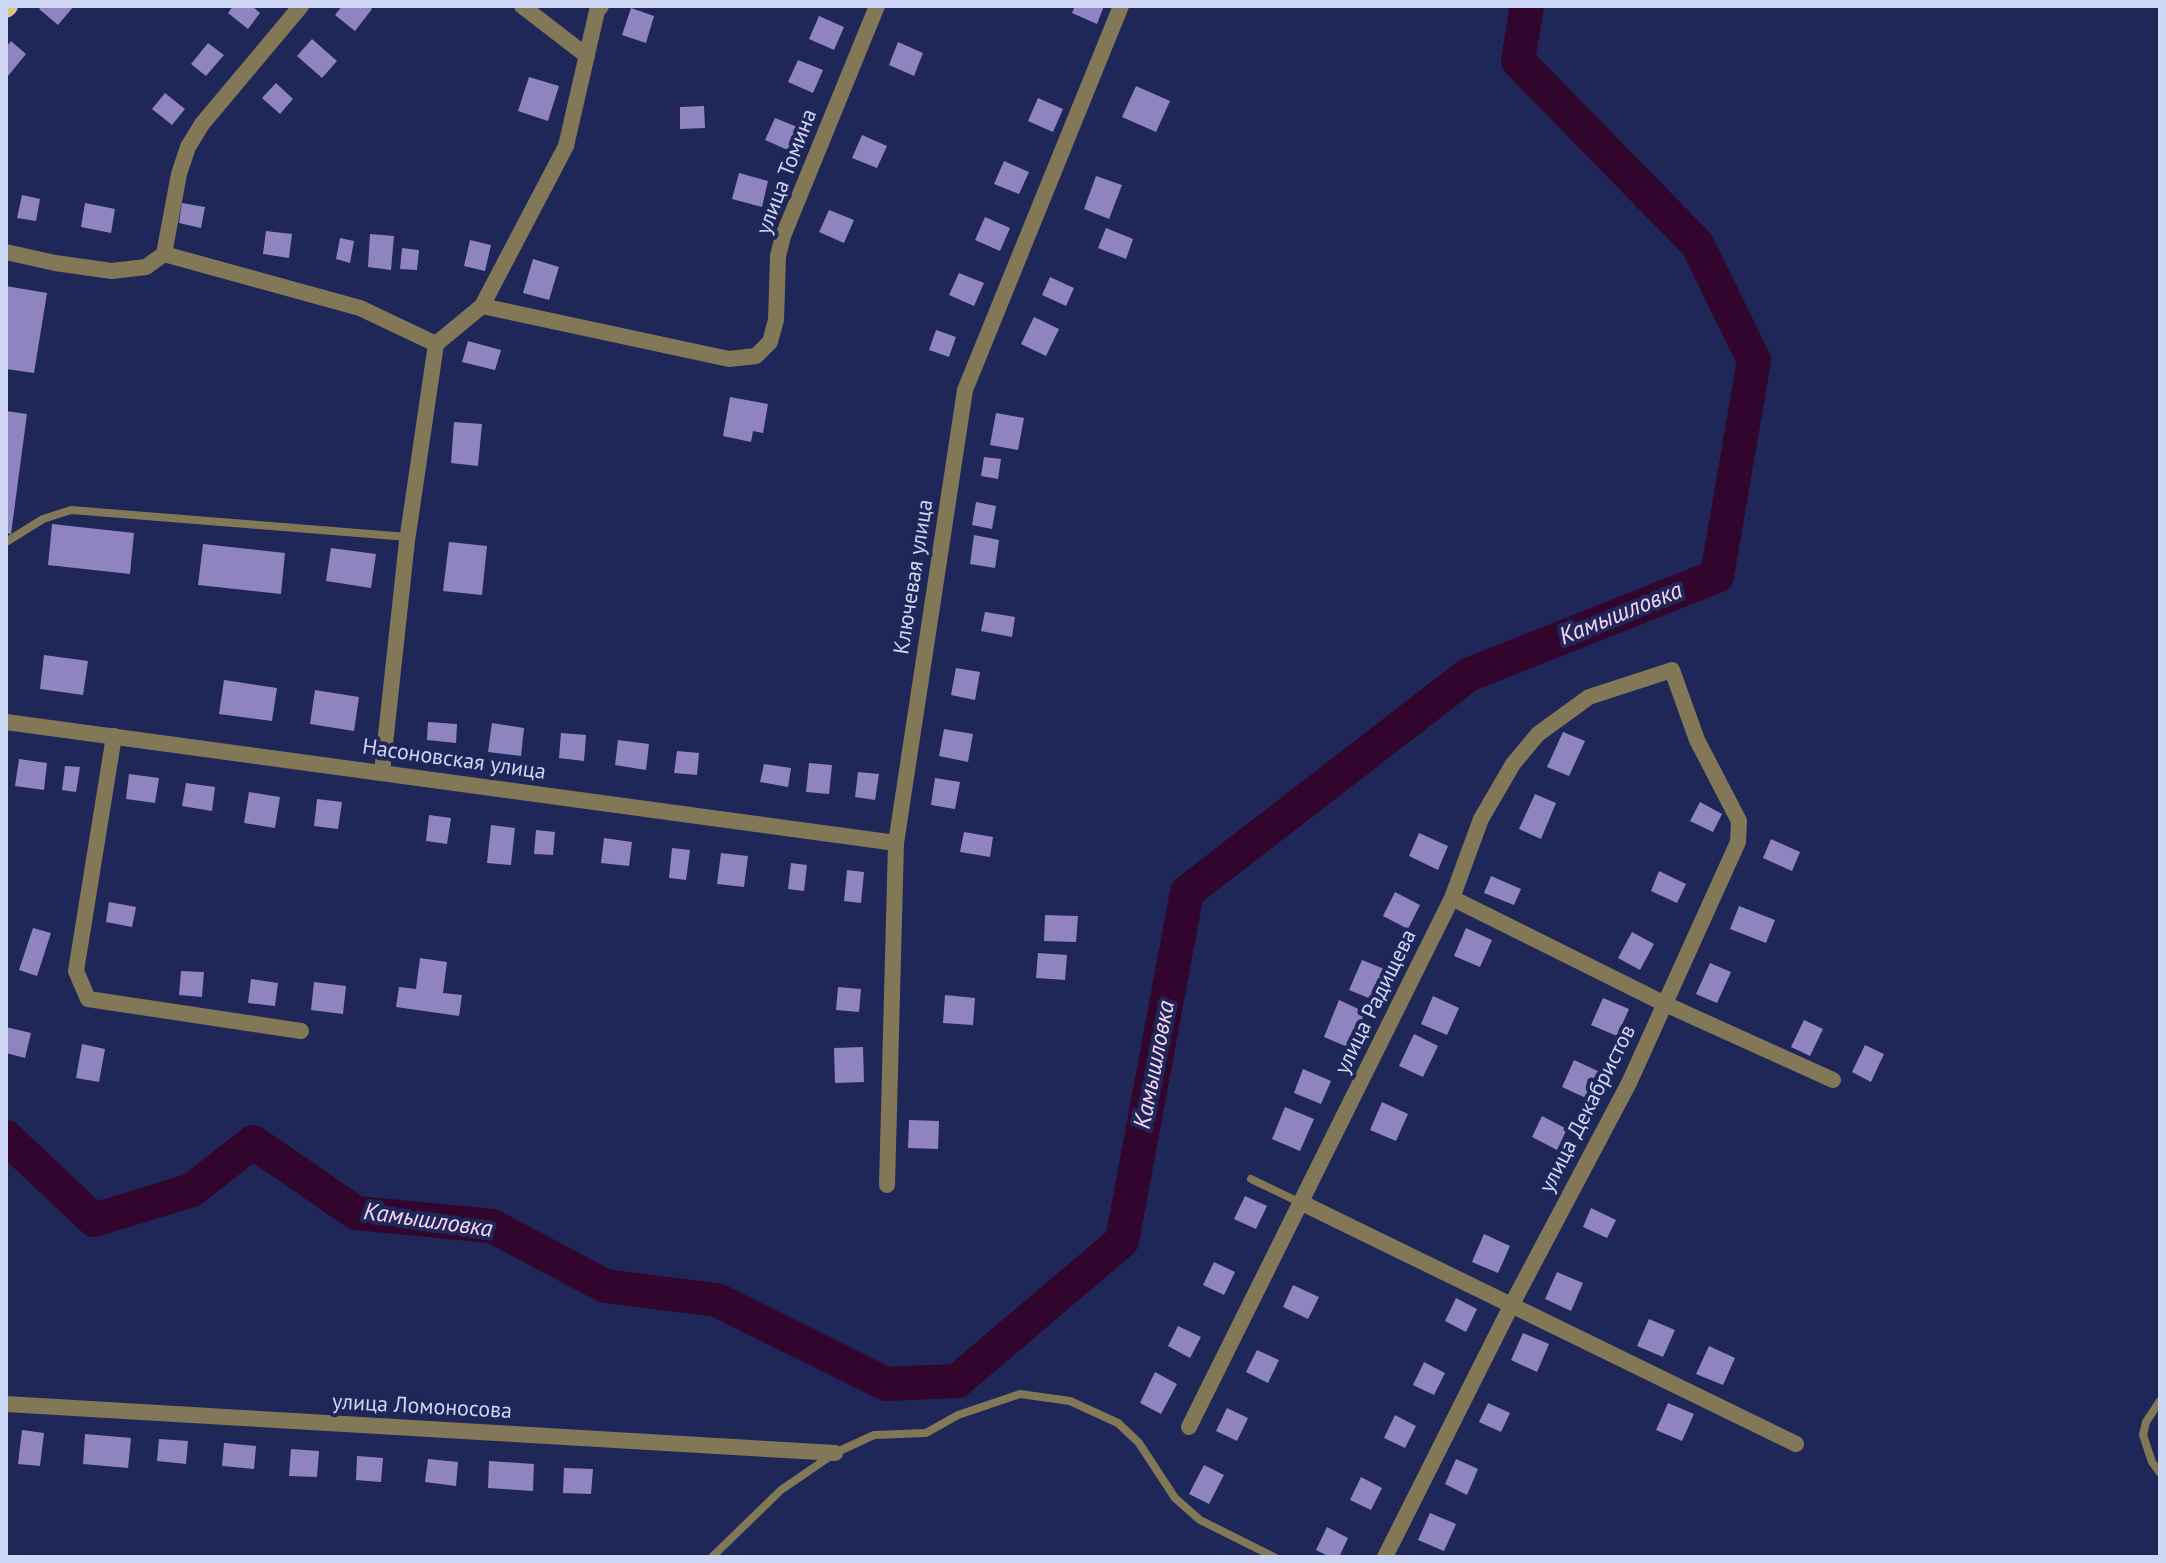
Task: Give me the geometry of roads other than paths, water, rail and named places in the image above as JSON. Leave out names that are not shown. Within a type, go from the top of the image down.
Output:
[{"type":"street","points":[[6,252],[112,271],[146,267],[164,254],[179,174],[188,147],[202,124],[301,6]]},
{"type":"street","points":[[522,6],[587,56]]},
{"type":"street","points":[[382,772],[408,537],[436,344],[482,306],[566,146],[597,11],[601,6]]},
{"type":"street","name":"улица Томина","points":[[482,306],[729,359],[756,356],[770,342],[776,320],[778,256],[783,236],[877,6]]},
{"type":"street","name":"Ключевая улица","points":[[887,1185],[896,843],[965,390],[1121,6]]},
{"type":"street","points":[[164,254],[360,308],[436,344]]},
{"type":"street","name":"улица Радищева","points":[[1189,1427],[1452,898],[1481,819],[1513,764],[1538,734],[1589,697],[1672,670]]},
{"type":"street","name":"улица Декабристов","points":[[1385,1557],[1512,1304],[1629,1083],[1738,842],[1739,821],[1697,740],[1672,670]]},
{"type":"street","name":"Насоновская улица","points":[[6,722],[896,843]]},
{"type":"street","points":[[114,736],[76,971],[88,999],[301,1031]]},
{"type":"street","points":[[1452,898],[1665,1004],[1833,1080]]},
{"type":"street","points":[[1302,1203],[1796,1444]]},
{"type":"street","name":"улица Ломоносова","points":[[6,1404],[835,1453]]},
{"type":"lane","points":[[6,542],[43,519],[71,510],[408,537]]},
{"type":"lane","points":[[1251,1179],[1302,1203]]},
{"type":"lane","points":[[712,1557],[781,1490],[835,1453],[874,1435],[926,1433],[958,1415],[1020,1394],[1070,1401],[1118,1423],[1139,1443],[1175,1498],[1200,1520],[1274,1557]]},
{"type":"lane","points":[[2160,1401],[2146,1422],[2143,1435],[2152,1462],[2160,1473]]},
{"type":"waterway","name":"Камышловка","points":[[6,1137],[94,1220],[192,1190],[253,1142],[356,1213],[492,1226],[605,1286],[717,1300],[886,1384],[957,1381],[1122,1241],[1187,892],[1468,675],[1717,576],[1754,360],[1697,244],[1518,61],[1527,6]]}]
